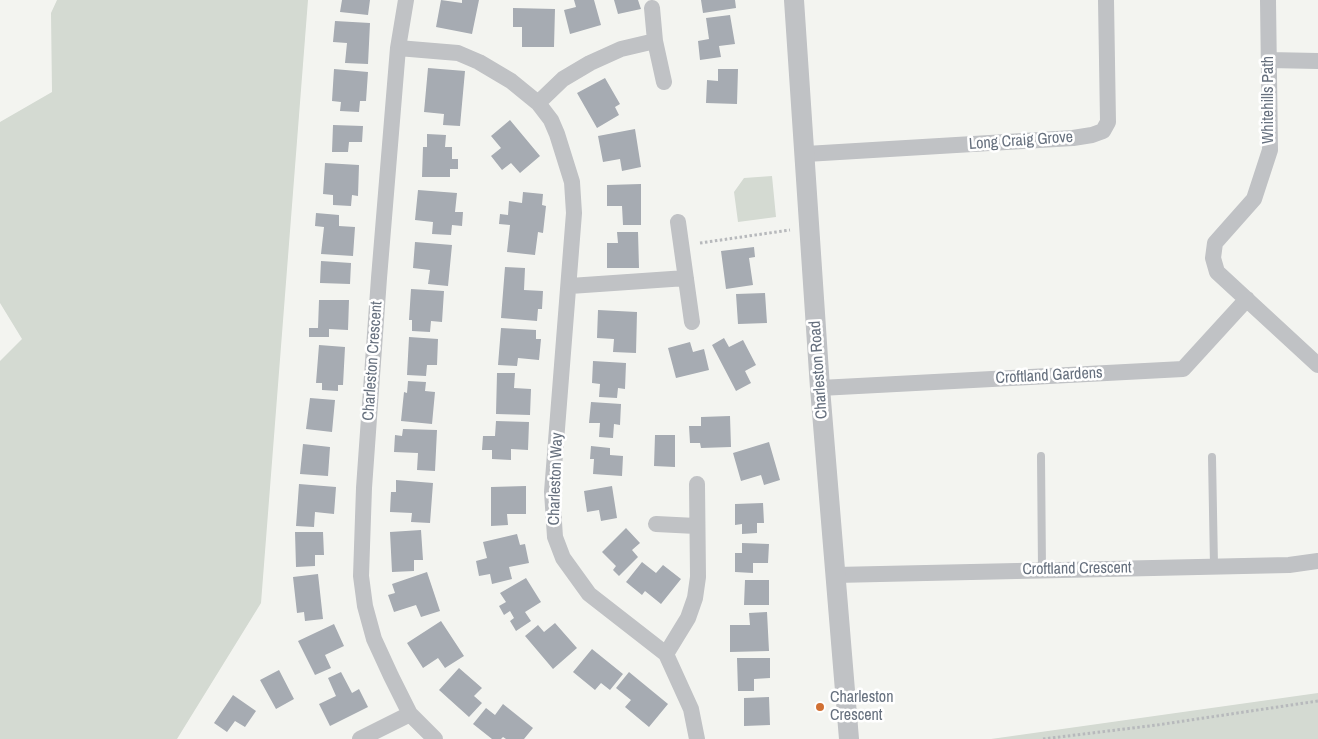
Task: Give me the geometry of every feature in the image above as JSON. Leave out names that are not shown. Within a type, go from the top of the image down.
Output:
[{"type":"street","name":"Charleston Crescent","points":[[406,0],[398,48],[360,547],[365,606],[374,639],[410,714],[435,739]]},
{"type":"street","name":"Charleston Road","points":[[794,0],[811,227],[820,388],[849,739]]},
{"type":"street","name":"Long Craig Grove","points":[[806,154],[1073,138],[1103,131],[1108,122],[1106,0]]},
{"type":"street","name":"Whitehills Path","points":[[1247,299],[1217,272],[1213,258],[1215,244],[1254,199],[1270,150],[1268,0]]},
{"type":"street","points":[[652,8],[655,41],[664,82]]},
{"type":"street","points":[[538,103],[563,79],[590,63],[622,50],[655,41]]},
{"type":"street","name":"Charleston Way","points":[[398,48],[432,50],[465,56],[479,62],[511,81],[538,103],[551,120],[572,182],[574,213],[570,286],[552,492],[556,538],[563,558],[589,594],[666,654],[691,709],[697,739]]},
{"type":"street","points":[[1269,60],[1318,61]]},
{"type":"street","points":[[678,222],[692,322]]},
{"type":"street","points":[[570,286],[686,278]]},
{"type":"street","points":[[1247,299],[1318,365]]},
{"type":"street","name":"Croftland Gardens","points":[[820,388],[1183,369],[1247,299]]},
{"type":"street","points":[[666,654],[688,618],[696,598],[698,577],[697,484]]},
{"type":"street","points":[[656,524],[696,526]]},
{"type":"street","name":"Croftland Crescent","points":[[835,575],[1289,565],[1318,561]]},
{"type":"street","points":[[360,739],[410,714]]},
{"type":"lane","points":[[1041,456],[1042,570]]},
{"type":"lane","points":[[1212,457],[1214,566]]},
{"type":"path","points":[[682,246],[811,227]]},
{"type":"path","points":[[1043,739],[1157,725],[1318,701]]},
{"type":"shaded area","points":[[57,0],[308,0],[261,603],[177,739],[0,739],[0,361],[22,339],[0,303],[0,122],[52,92],[51,13]]},
{"type":"shaded area","points":[[772,176],[776,217],[738,222],[734,192],[744,178]]},
{"type":"shaded area","points":[[1318,693],[1318,739],[991,739]]},
{"type":"building","points":[[342,0],[370,0],[368,15],[340,12]]},
{"type":"building","points":[[441,0],[462,3],[462,0],[479,0],[472,34],[436,27]]},
{"type":"building","points":[[574,0],[594,0],[601,25],[570,34],[564,10],[576,7]]},
{"type":"building","points":[[614,0],[638,0],[641,9],[618,14]]},
{"type":"building","points":[[701,0],[735,0],[736,8],[703,13]]},
{"type":"building","points":[[513,8],[555,9],[554,47],[522,47],[522,27],[513,27]]},
{"type":"building","points":[[730,15],[735,44],[719,46],[721,57],[700,60],[698,41],[709,39],[706,18]]},
{"type":"building","points":[[335,21],[370,23],[368,64],[345,63],[347,43],[333,42]]},
{"type":"building","points":[[428,68],[465,71],[460,126],[443,125],[444,114],[424,112]]},
{"type":"building","points":[[334,69],[368,72],[366,101],[360,101],[359,112],[340,111],[341,102],[332,101]]},
{"type":"building","points":[[718,69],[738,69],[737,104],[706,103],[707,80],[718,81]]},
{"type":"building","points":[[605,78],[620,104],[615,107],[619,115],[597,128],[577,93]]},
{"type":"building","points":[[510,120],[540,156],[520,173],[511,163],[502,170],[491,156],[501,148],[491,136]]},
{"type":"building","points":[[333,125],[363,126],[362,142],[349,142],[348,152],[332,152]]},
{"type":"building","points":[[635,129],[641,167],[622,171],[620,159],[603,162],[598,136]]},
{"type":"building","points":[[427,134],[446,135],[445,147],[452,147],[452,159],[458,159],[458,169],[450,169],[450,177],[422,177],[423,147],[427,147]]},
{"type":"building","points":[[325,163],[359,165],[358,196],[352,195],[351,206],[333,205],[333,195],[323,194]]},
{"type":"building","points":[[641,184],[641,225],[623,225],[622,206],[607,206],[607,185]]},
{"type":"building","points":[[418,190],[457,193],[455,212],[463,212],[462,226],[452,225],[451,235],[432,234],[433,222],[415,220]]},
{"type":"building","points":[[523,192],[543,194],[542,205],[546,206],[543,233],[538,232],[535,255],[507,252],[510,225],[499,224],[500,214],[508,215],[509,201],[522,203]]},
{"type":"building","points":[[316,213],[339,215],[339,226],[355,227],[353,256],[321,254],[324,227],[315,226]]},
{"type":"building","points":[[617,232],[638,232],[639,268],[607,268],[607,243],[618,243]]},
{"type":"building","points":[[415,242],[452,245],[448,286],[428,284],[430,270],[413,268]]},
{"type":"building","points":[[754,247],[755,257],[749,258],[753,285],[726,289],[721,251]]},
{"type":"building","points":[[321,261],[351,263],[350,284],[320,283]]},
{"type":"building","points":[[505,267],[525,268],[524,290],[543,291],[542,309],[538,309],[537,321],[501,318]]},
{"type":"building","points":[[411,289],[444,291],[442,322],[431,321],[430,332],[412,331],[412,320],[409,320]]},
{"type":"building","points":[[765,293],[767,323],[738,324],[736,294]]},
{"type":"building","points":[[319,300],[349,300],[348,330],[329,329],[329,337],[309,337],[309,328],[318,328]]},
{"type":"building","points":[[598,310],[637,312],[636,353],[613,352],[614,339],[597,338]]},
{"type":"building","points":[[501,328],[536,330],[536,339],[541,339],[539,360],[518,358],[517,366],[498,365]]},
{"type":"building","points":[[409,337],[438,339],[437,365],[427,365],[426,376],[407,375]]},
{"type":"building","points":[[724,338],[729,347],[743,340],[756,365],[745,371],[751,383],[736,391],[712,345]]},
{"type":"building","points":[[690,342],[693,352],[704,349],[709,370],[676,378],[668,348]]},
{"type":"building","points":[[319,345],[345,347],[343,385],[338,385],[338,391],[322,390],[322,383],[316,383]]},
{"type":"building","points":[[593,361],[626,363],[625,389],[618,388],[617,398],[599,397],[600,384],[592,383]]},
{"type":"building","points":[[497,373],[515,373],[514,388],[531,389],[530,415],[496,414]]},
{"type":"building","points":[[408,381],[426,382],[425,391],[435,392],[432,424],[401,421],[404,392],[407,393]]},
{"type":"building","points":[[310,398],[335,400],[332,432],[306,429]]},
{"type":"building","points":[[591,402],[621,404],[620,425],[614,424],[613,438],[599,437],[600,423],[589,423]]},
{"type":"building","points":[[730,416],[731,447],[701,448],[700,443],[690,443],[689,426],[701,426],[701,417]]},
{"type":"building","points":[[496,421],[529,422],[528,450],[511,449],[511,460],[492,459],[492,450],[482,450],[483,436],[495,436]]},
{"type":"building","points":[[403,429],[437,430],[435,471],[417,470],[418,453],[394,452],[395,435],[402,436]]},
{"type":"building","points":[[655,435],[675,435],[675,467],[654,466]]},
{"type":"building","points":[[769,442],[780,480],[764,485],[761,475],[741,481],[733,453]]},
{"type":"building","points":[[303,444],[330,447],[328,476],[300,474]]},
{"type":"building","points":[[591,446],[610,448],[610,455],[623,456],[622,476],[593,474],[594,459],[590,459]]},
{"type":"building","points":[[396,480],[433,483],[430,523],[411,522],[412,513],[390,512],[391,492],[396,492]]},
{"type":"building","points":[[299,484],[336,487],[334,514],[315,512],[314,527],[296,526]]},
{"type":"building","points":[[526,486],[526,514],[507,514],[508,525],[491,526],[491,487]]},
{"type":"building","points":[[612,486],[617,518],[601,521],[599,510],[587,512],[584,491]]},
{"type":"building","points":[[763,503],[764,523],[757,523],[757,533],[742,534],[742,524],[735,525],[735,504]]},
{"type":"building","points":[[626,528],[640,543],[632,550],[638,557],[619,576],[613,570],[616,566],[602,552]]},
{"type":"building","points":[[421,530],[423,560],[414,560],[414,571],[392,572],[390,532]]},
{"type":"building","points":[[295,532],[323,532],[324,555],[315,555],[315,566],[296,567]]},
{"type":"building","points":[[517,534],[520,545],[525,544],[529,563],[509,567],[512,579],[492,584],[490,574],[479,576],[476,561],[487,558],[483,542]]},
{"type":"building","points":[[742,543],[769,544],[768,563],[753,563],[753,573],[735,572],[735,553],[742,553]]},
{"type":"building","points":[[642,562],[656,573],[663,565],[681,579],[661,604],[645,591],[642,595],[626,582]]},
{"type":"building","points":[[427,572],[440,611],[421,617],[416,605],[394,612],[388,595],[395,593],[392,584]]},
{"type":"building","points":[[318,574],[323,619],[305,621],[304,612],[297,613],[293,577]]},
{"type":"building","points":[[526,578],[541,602],[525,612],[531,621],[516,631],[510,621],[514,618],[510,611],[504,615],[499,606],[506,602],[500,593]]},
{"type":"building","points":[[745,580],[769,580],[769,605],[744,605]]},
{"type":"building","points":[[767,612],[769,651],[730,652],[730,625],[750,625],[749,613]]},
{"type":"building","points":[[441,621],[464,656],[445,668],[438,658],[423,668],[407,643]]},
{"type":"building","points":[[555,623],[577,648],[553,669],[525,636],[538,625],[544,632]]},
{"type":"building","points":[[334,624],[344,646],[325,655],[331,668],[315,675],[298,641]]},
{"type":"building","points":[[592,649],[623,674],[610,690],[601,683],[595,690],[573,672]]},
{"type":"building","points":[[737,658],[770,658],[770,678],[754,679],[754,691],[738,691]]},
{"type":"building","points":[[459,668],[482,688],[474,696],[482,703],[469,717],[439,690]]},
{"type":"building","points":[[279,670],[294,699],[276,709],[260,680]]},
{"type":"building","points":[[341,672],[352,693],[359,689],[368,707],[330,726],[319,704],[336,696],[328,678]]},
{"type":"building","points":[[629,672],[668,704],[649,727],[625,707],[631,700],[616,688]]},
{"type":"building","points":[[233,695],[256,711],[245,727],[235,721],[227,732],[214,723]]},
{"type":"building","points":[[769,697],[770,725],[744,726],[744,698]]},
{"type":"building","points":[[503,704],[533,728],[524,739],[506,739],[503,737],[501,739],[492,739],[473,724],[486,708],[495,715]]},
{"type":"place","name":"Charleston Crescent","points":[[820,707]]}]
